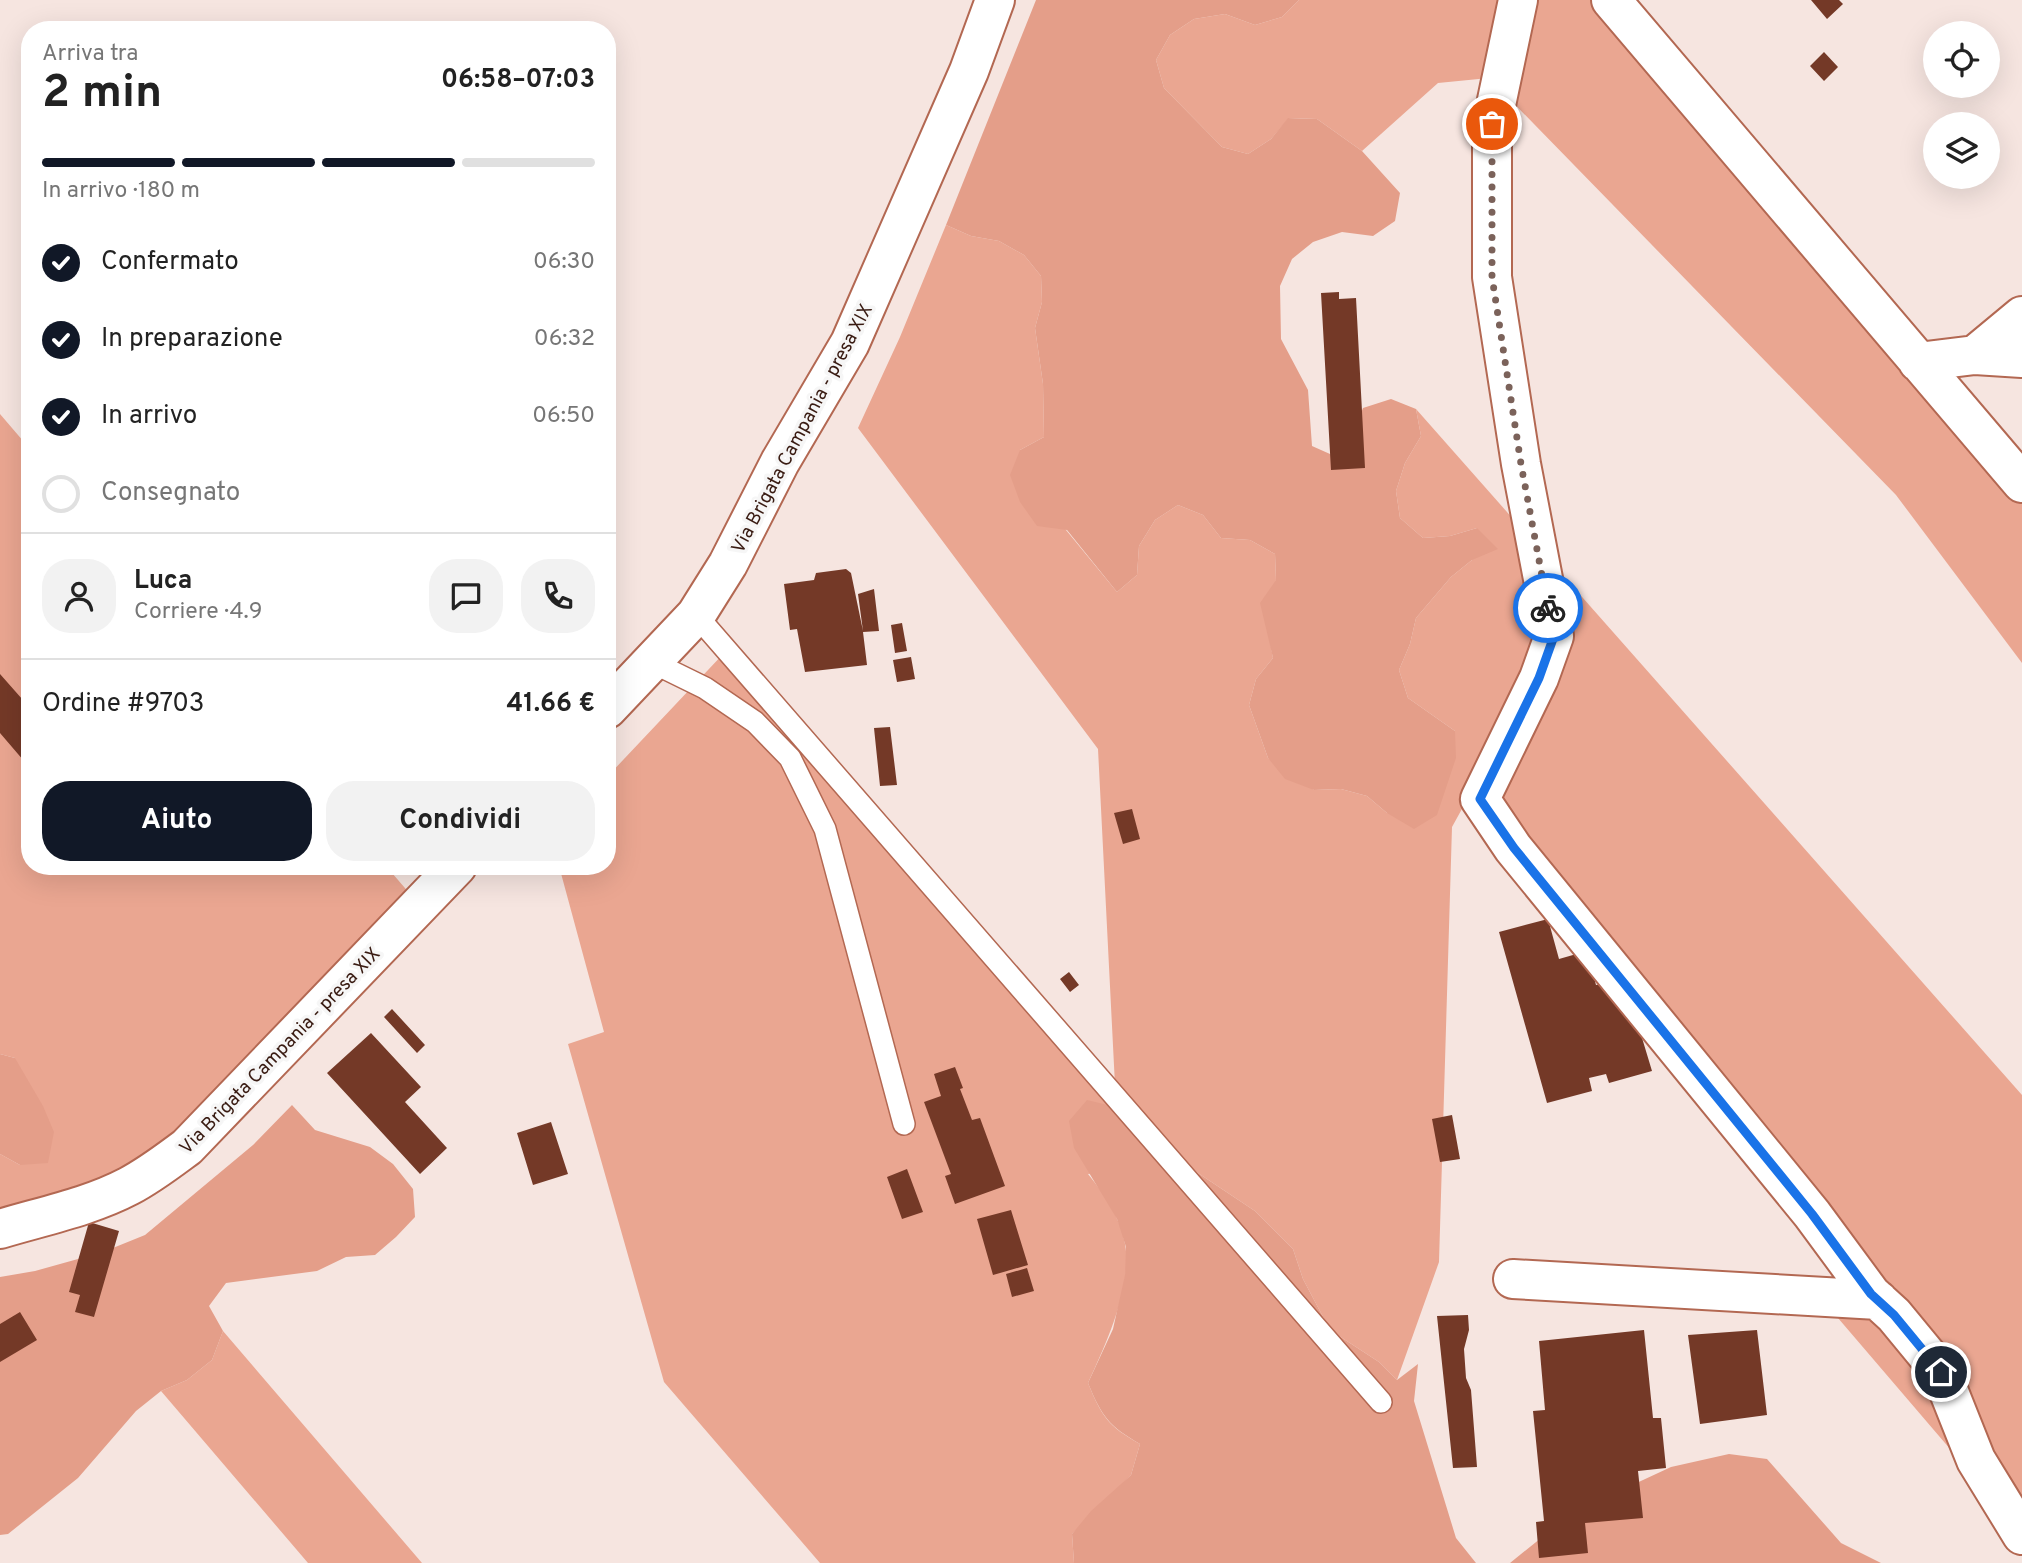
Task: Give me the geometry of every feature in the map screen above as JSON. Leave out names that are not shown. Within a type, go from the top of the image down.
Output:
[{"type":"street","name":"Via Brigata Campania - presa XIX","points":[[616,700],[696,615],[729,564],[780,462],[850,342],[963,83],[995,0]]},
{"type":"street","points":[[1518,0],[1492,124],[1492,277],[1521,464],[1554,636],[1539,678],[1480,799],[1514,848],[1803,1203],[1878,1300],[1941,1372],[1976,1460],[2022,1535]]},
{"type":"street","points":[[1611,0],[2022,483]]},
{"type":"street","points":[[1975,355],[2022,316]]},
{"type":"street","points":[[1918,362],[1975,355],[2022,358]]},
{"type":"street","name":"Via Brigata Campania - presa XIX","points":[[0,1229],[88,1203],[127,1187],[154,1172],[187,1147],[448,875]]},
{"type":"street","points":[[1513,1279],[1878,1300]]},
{"type":"lane","points":[[696,615],[1381,1402]]},
{"type":"lane","points":[[652,662],[705,688],[755,722],[790,758],[825,829],[904,1124]]},
{"type":"shaded area","points":[[1036,0],[1299,0],[1282,17],[1255,25],[1225,14],[1194,19],[1170,35],[1156,60],[1164,88],[1222,147],[1248,154],[1271,139],[1288,118],[1317,119],[1362,151],[1400,193],[1395,221],[1373,236],[1342,232],[1313,242],[1292,259],[1280,286],[1281,339],[1308,390],[1312,446],[1339,458],[1363,408],[1391,399],[1416,409],[1421,436],[1405,463],[1396,491],[1400,518],[1423,538],[1450,536],[1477,528],[1498,549],[1472,560],[1451,577],[1416,618],[1410,644],[1399,670],[1408,698],[1455,731],[1456,758],[1437,815],[1414,829],[1387,813],[1367,796],[1341,789],[1314,790],[1285,779],[1268,758],[1249,705],[1256,679],[1273,658],[1260,603],[1276,580],[1275,554],[1250,540],[1221,538],[1203,515],[1178,505],[1155,520],[1139,546],[1137,575],[1117,592],[1067,530],[1037,526],[1020,502],[1010,475],[1020,450],[1044,437],[1043,384],[1035,328],[1042,302],[1041,276],[1024,255],[999,241],[971,236],[946,225]]},
{"type":"shaded area","points":[[1299,0],[1597,0],[2022,468],[2022,663],[1896,495],[1489,78],[1438,83],[1362,151],[1317,119],[1289,118],[1271,139],[1248,154],[1222,147],[1164,88],[1156,60],[1170,35],[1194,19],[1225,14],[1255,25],[1282,17]]},
{"type":"shaded area","points":[[946,225],[971,236],[999,241],[1024,255],[1041,276],[1042,302],[1035,328],[1043,384],[1044,437],[1020,450],[1066,530],[1117,592],[1137,575],[1139,546],[1155,520],[1178,505],[1203,515],[1221,538],[1250,540],[1275,554],[1276,580],[1268,631],[1273,658],[1256,679],[1249,705],[1268,758],[1314,790],[1341,789],[1367,796],[1387,813],[1455,731],[1408,698],[1399,670],[1410,644],[1416,618],[1451,577],[1472,560],[1477,528],[1450,536],[1423,538],[1400,518],[1396,491],[1405,463],[1421,436],[1416,409],[2022,1095],[2022,1533],[1832,1311],[1837,1265],[1468,798],[1452,827],[1439,1262],[1397,1380],[1379,1362],[1330,1330],[1303,1279],[1293,1249],[1255,1211],[1180,1161],[1088,1174],[1116,1216],[1123,1234],[1126,1261],[1125,1278],[1116,1315],[1088,1383],[1107,1420],[1140,1444],[1131,1475],[1072,1534],[1074,1563],[820,1563],[664,1382],[568,1044],[604,1032],[561,875],[616,875],[616,767],[725,652],[1116,1105],[1098,749],[858,428],[900,337]]},
{"type":"shaded area","points":[[0,414],[21,438],[21,875],[394,875],[417,902],[118,1189],[0,1221],[0,1154],[20,1165],[15,1058],[0,1054]]},
{"type":"shaded area","points":[[0,1054],[15,1058],[43,1106],[54,1132],[48,1163],[20,1165],[0,1154]]},
{"type":"shaded area","points":[[1087,1100],[1116,1107],[1180,1161],[1255,1211],[1293,1249],[1303,1279],[1330,1330],[1379,1362],[1397,1380],[1418,1364],[1414,1401],[1456,1538],[1476,1563],[1074,1563],[1072,1534],[1091,1511],[1131,1475],[1140,1444],[1108,1420],[1088,1383],[1113,1329],[1125,1275],[1126,1247],[1117,1219],[1074,1148],[1069,1121]]},
{"type":"shaded area","points":[[292,1105],[315,1130],[370,1147],[393,1164],[413,1189],[415,1217],[375,1255],[346,1257],[317,1271],[226,1283],[209,1306],[223,1331],[212,1360],[187,1380],[161,1391],[136,1411],[78,1478],[8,1534],[0,1535],[0,1277],[35,1271],[103,1252],[145,1235],[253,1145]]},
{"type":"shaded area","points":[[223,1331],[422,1563],[308,1563],[161,1391],[187,1380],[212,1360]]},
{"type":"shaded area","points":[[1729,1454],[1767,1459],[1841,1543],[1881,1563],[1510,1563],[1572,1513],[1671,1467]]},
{"type":"building","points":[[1811,0],[1839,0],[1843,4],[1827,19]]},
{"type":"building","points":[[1824,52],[1838,67],[1824,81],[1810,66]]},
{"type":"building","points":[[1339,292],[1339,299],[1356,298],[1365,468],[1331,470],[1321,293]]},
{"type":"building","points":[[846,569],[851,573],[863,631],[858,594],[874,589],[879,631],[863,632],[867,665],[805,672],[797,629],[790,630],[784,584],[814,580],[816,573]]},
{"type":"building","points":[[902,623],[907,651],[895,653],[891,625]]},
{"type":"building","points":[[911,657],[915,679],[897,682],[893,660]]},
{"type":"building","points":[[0,674],[21,698],[21,758],[0,733]]},
{"type":"building","points":[[890,727],[897,785],[880,786],[874,728]]},
{"type":"building","points":[[1132,809],[1140,839],[1123,844],[1114,813]]},
{"type":"building","points":[[1548,919],[1559,959],[1587,951],[1596,985],[1612,982],[1636,1018],[1652,1071],[1609,1083],[1606,1074],[1589,1078],[1592,1091],[1547,1103],[1499,932]]},
{"type":"building","points":[[1069,972],[1079,985],[1070,992],[1060,979]]},
{"type":"building","points":[[392,1009],[425,1045],[417,1053],[384,1017]]},
{"type":"building","points":[[371,1033],[421,1087],[405,1102],[447,1148],[420,1174],[327,1073]]},
{"type":"building","points":[[955,1067],[972,1120],[980,1118],[1005,1186],[955,1204],[945,1176],[951,1174],[924,1102],[941,1096],[934,1074]]},
{"type":"building","points":[[1452,1115],[1460,1159],[1440,1162],[1432,1119]]},
{"type":"building","points":[[551,1122],[568,1174],[533,1185],[517,1133]]},
{"type":"building","points":[[907,1169],[923,1212],[902,1219],[887,1177]]},
{"type":"building","points":[[1011,1210],[1028,1265],[993,1275],[977,1219]]},
{"type":"building","points":[[89,1222],[119,1231],[94,1317],[75,1312],[80,1295],[69,1292]]},
{"type":"building","points":[[1027,1268],[1034,1291],[1012,1297],[1006,1274]]},
{"type":"building","points":[[20,1312],[37,1340],[0,1362],[0,1324]]},
{"type":"building","points":[[1468,1315],[1469,1330],[1464,1349],[1466,1378],[1471,1390],[1477,1467],[1453,1468],[1437,1316]]},
{"type":"building","points":[[1644,1330],[1653,1418],[1661,1418],[1666,1468],[1638,1471],[1643,1518],[1585,1523],[1588,1553],[1539,1558],[1536,1522],[1544,1521],[1533,1411],[1545,1410],[1539,1341]]},
{"type":"building","points":[[1757,1330],[1767,1415],[1700,1424],[1688,1335]]},
{"type":"way so far","points":[[1492,124],[1492,277],[1521,464],[1548,608]]},
{"type":"route","points":[[1548,608],[1554,636],[1539,678],[1480,799],[1514,848],[1812,1214],[1871,1294],[1894,1315],[1941,1372]]}]
